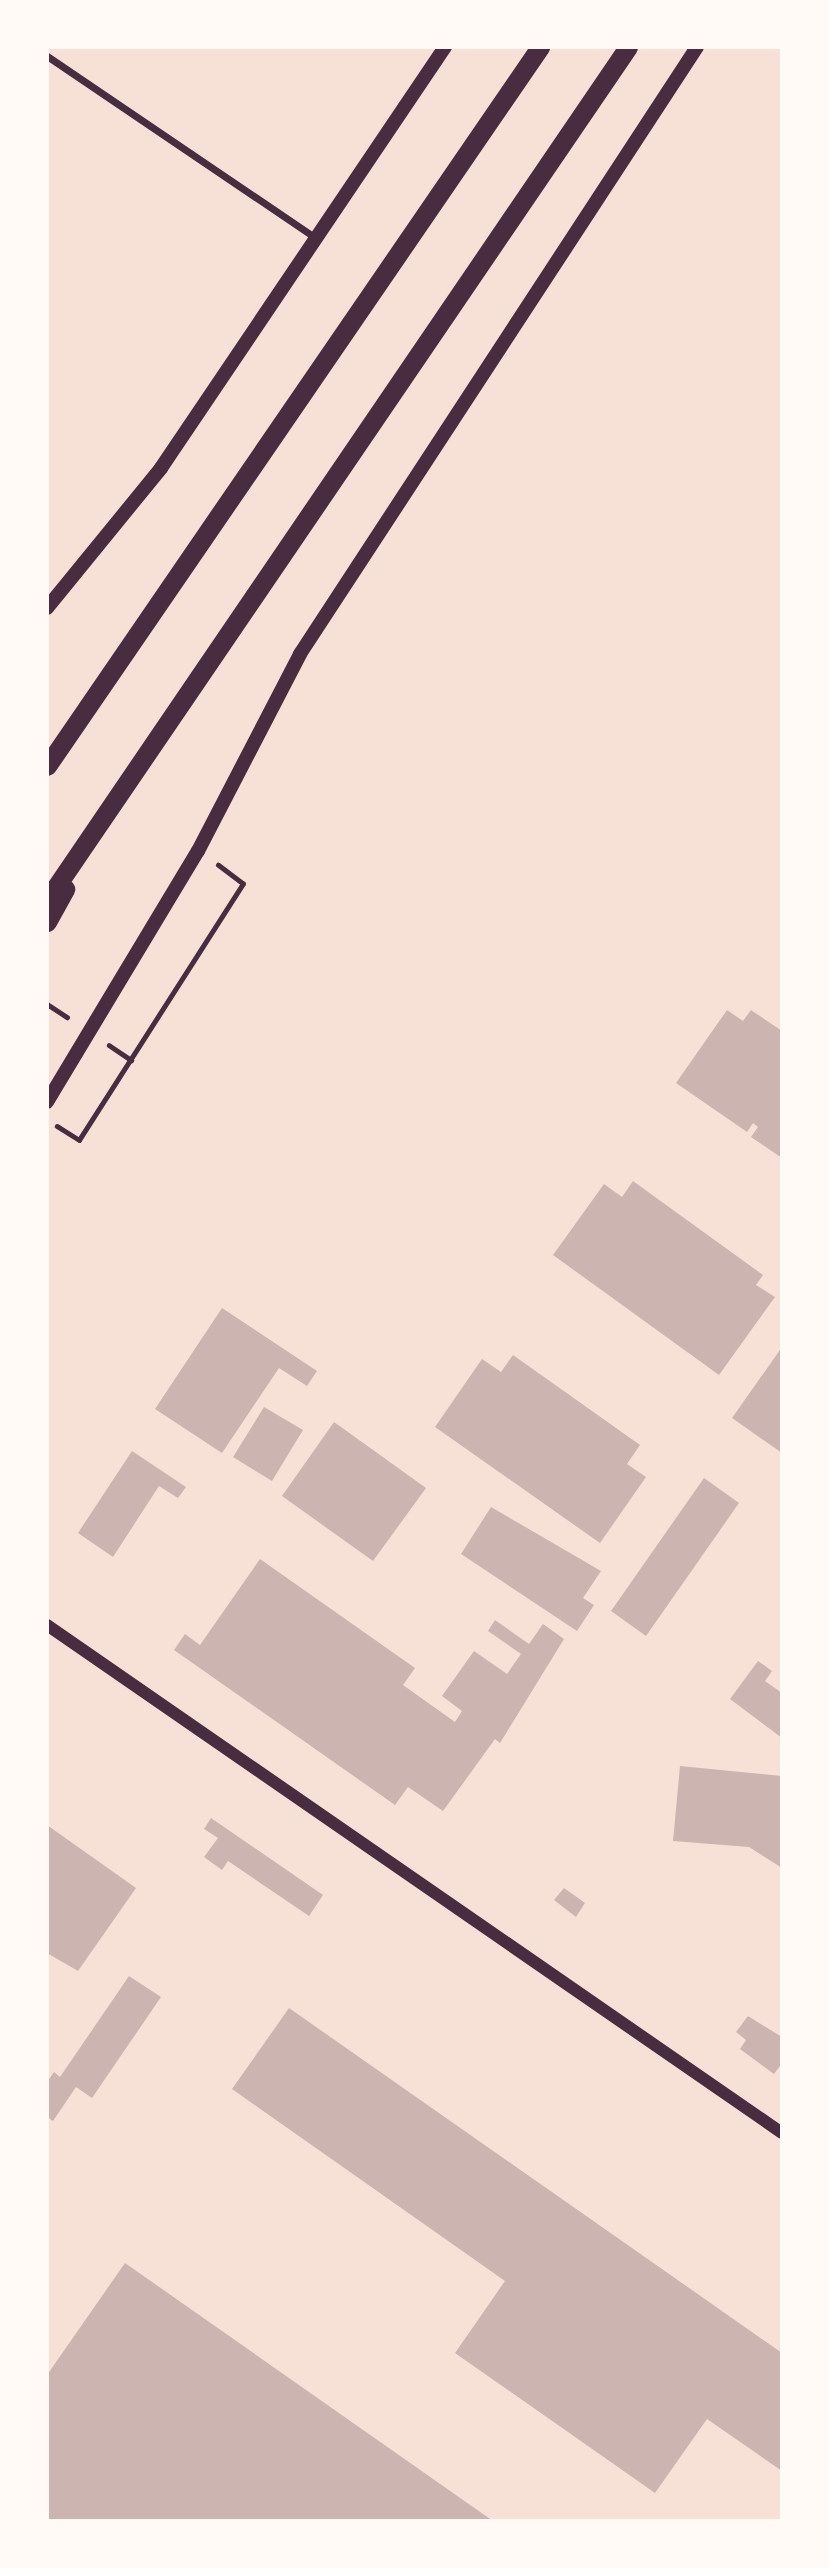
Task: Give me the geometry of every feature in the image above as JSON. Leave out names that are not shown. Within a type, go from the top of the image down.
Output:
[{"type":"highway","points":[[50,760],[136,640],[540,47]]},
{"type":"highway","points":[[47,900],[118,792],[198,680],[628,47]]},
{"type":"highway","points":[[47,922],[118,792]]},
{"type":"main road","points":[[47,608],[161,468],[314,237],[445,47]]},
{"type":"main road","points":[[47,1102],[198,851],[300,654],[696,47]]},
{"type":"street","points":[[47,56],[314,237]]},
{"type":"street","points":[[47,1625],[782,2133]]},
{"type":"path","points":[[47,1120],[79,1140],[243,884]]},
{"type":"building","points":[[727,1010],[743,1021],[751,1010],[782,1031],[782,1158],[751,1137],[758,1127],[753,1123],[747,1132],[676,1083]]},
{"type":"building","points":[[633,1181],[763,1275],[756,1285],[775,1297],[719,1375],[553,1255],[604,1184],[622,1197]]},
{"type":"building","points":[[222,1308],[317,1371],[307,1386],[279,1368],[222,1453],[155,1409]]},
{"type":"building","points":[[782,1347],[782,1453],[732,1418]]},
{"type":"building","points":[[513,1355],[640,1445],[627,1464],[646,1477],[600,1543],[435,1427],[482,1359],[501,1372]]},
{"type":"building","points":[[264,1407],[303,1430],[272,1481],[233,1457]]},
{"type":"building","points":[[334,1422],[426,1488],[373,1561],[282,1496]]},
{"type":"building","points":[[132,1451],[186,1487],[178,1498],[159,1486],[113,1557],[78,1533]]},
{"type":"building","points":[[704,1478],[739,1503],[646,1636],[611,1611]]},
{"type":"building","points":[[491,1507],[601,1571],[583,1598],[594,1605],[577,1631],[461,1554]]},
{"type":"building","points":[[260,1559],[415,1668],[403,1685],[455,1722],[462,1711],[442,1696],[474,1651],[507,1674],[521,1654],[488,1631],[495,1620],[529,1644],[543,1624],[564,1639],[500,1743],[495,1739],[443,1811],[408,1787],[395,1805],[174,1650],[185,1634],[200,1645]]},
{"type":"building","points":[[758,1661],[772,1671],[765,1681],[782,1693],[782,1738],[730,1699]]},
{"type":"building","points":[[680,1766],[782,1776],[782,1868],[749,1847],[673,1841]]},
{"type":"building","points":[[211,1818],[323,1895],[309,1916],[228,1861],[222,1870],[204,1857],[218,1838],[204,1829]]},
{"type":"building","points":[[47,1825],[136,1888],[78,1971],[47,1953]]},
{"type":"building","points":[[564,1888],[585,1903],[576,1917],[554,1900]]},
{"type":"building","points":[[129,1976],[161,1997],[92,2098],[76,2087],[53,2121],[47,2117],[47,2082],[54,2072],[60,2077]]},
{"type":"building","points":[[289,2008],[782,2353],[782,2471],[707,2419],[655,2493],[455,2353],[505,2281],[232,2089]]},
{"type":"building","points":[[748,2016],[782,2037],[782,2063],[774,2074],[740,2049],[746,2040],[736,2032]]},
{"type":"building","points":[[125,2263],[493,2521],[47,2521],[47,2375]]}]
